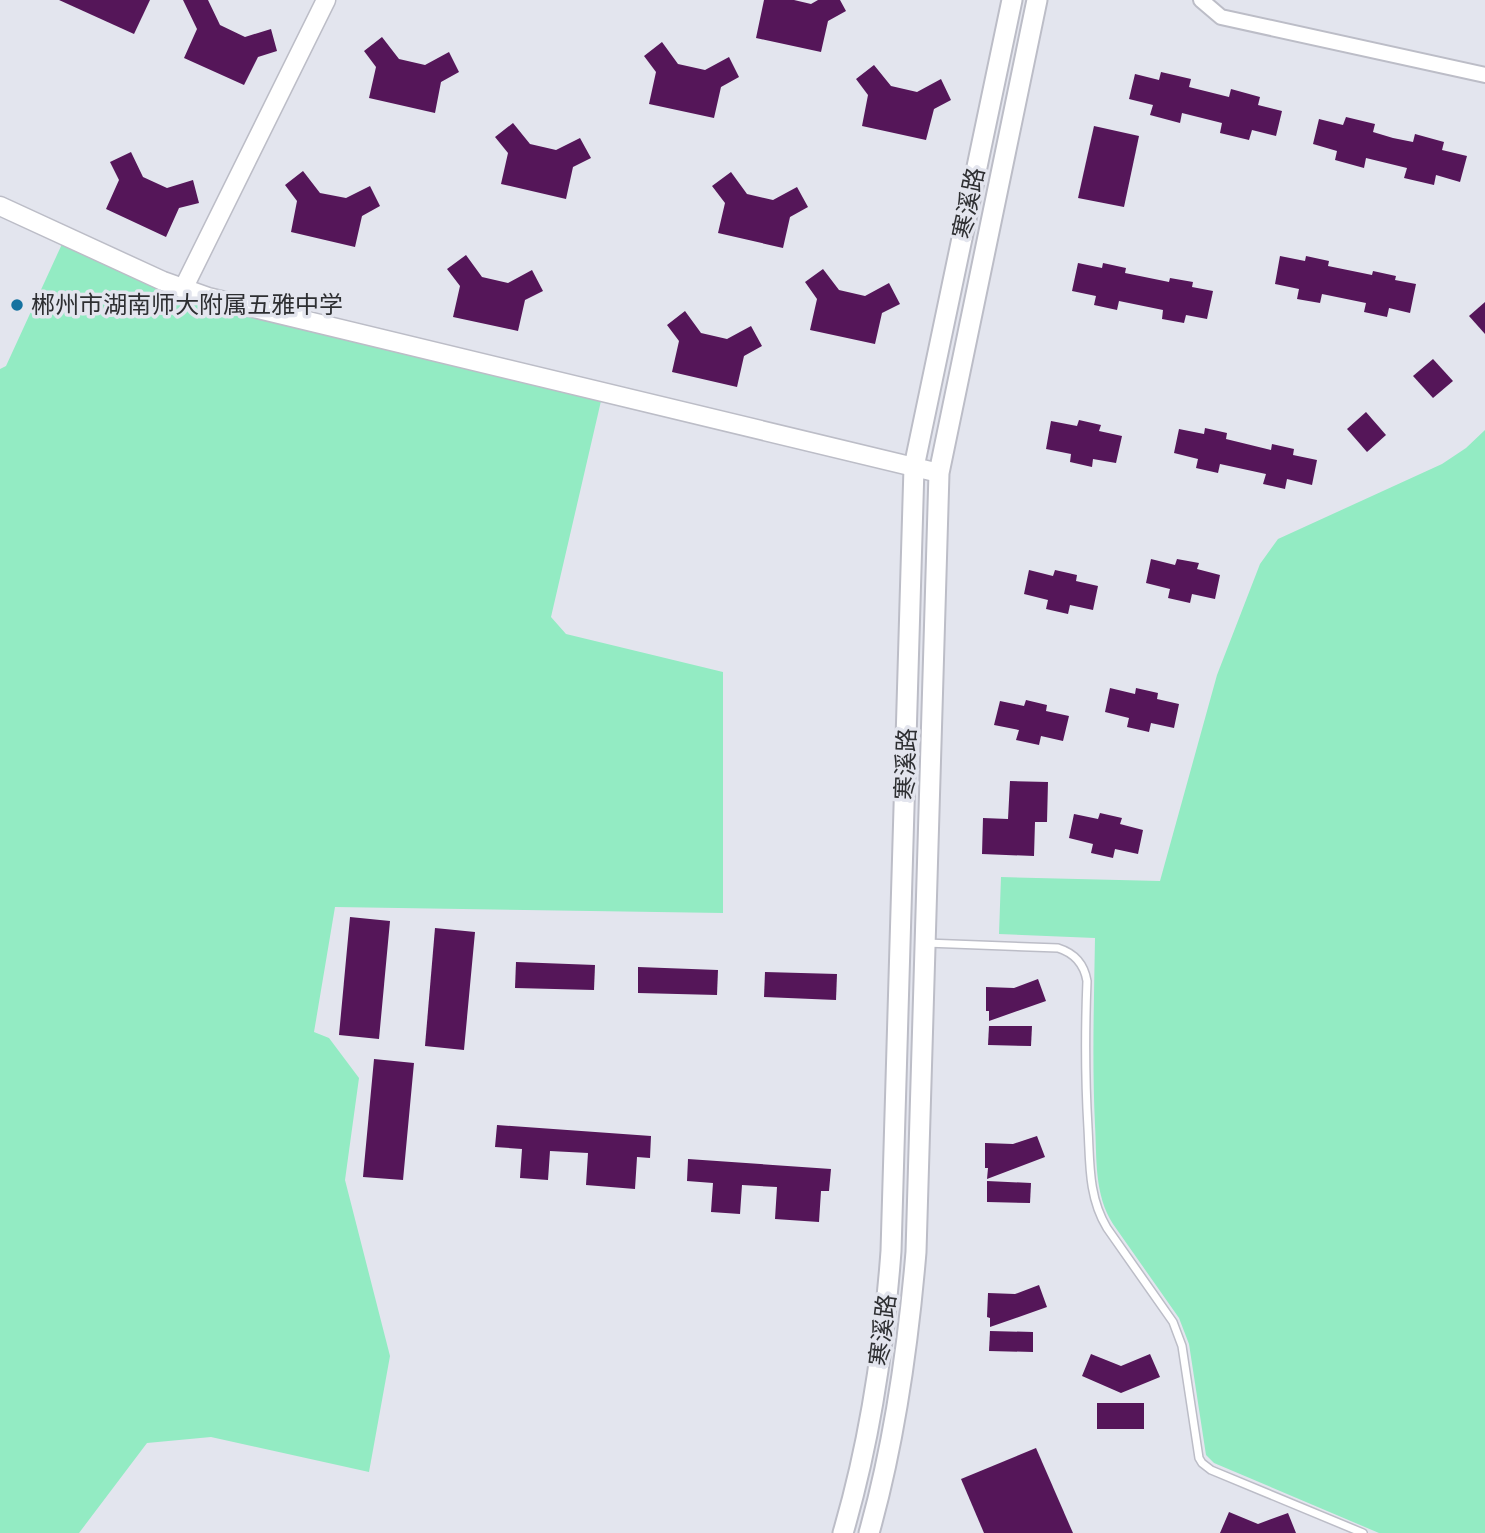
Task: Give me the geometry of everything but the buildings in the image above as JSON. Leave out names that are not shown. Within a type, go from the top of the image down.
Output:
[{"type":"main road","name":"寒溪路","points":[[843,1533],[872,1408],[887,1303],[891,1251],[914,467],[1012,0]]},
{"type":"main road","name":"寒溪路","points":[[869,1533],[897,1412],[912,1306],[918,1199],[939,473],[1037,0]]},
{"type":"street","points":[[183,289],[326,0]]},
{"type":"street","points":[[1200,0],[1221,17],[1485,75]]},
{"type":"street","points":[[0,206],[163,281],[234,304],[939,473]]},
{"type":"lane","points":[[925,943],[1058,948],[1070,953],[1080,962],[1087,981],[1085,1075],[1093,1196],[1101,1218],[1178,1333],[1199,1458],[1211,1469],[1363,1533]]},
{"type":"green space","points":[[62,244],[160,289],[206,306],[601,401],[551,617],[566,634],[723,672],[723,913],[335,907],[314,1032],[329,1038],[359,1078],[345,1180],[390,1356],[369,1472],[211,1437],[147,1443],[79,1533],[0,1533],[0,369],[6,366]]},
{"type":"green space","points":[[1485,430],[1485,1533],[1379,1533],[1214,1463],[1206,1455],[1189,1344],[1179,1318],[1113,1224],[1099,1188],[1093,1032],[1095,938],[999,934],[1001,877],[1160,881],[1217,675],[1260,564],[1278,539],[1442,464],[1466,448]]},
{"type":"place","name":"郴州市湖南师大附属五雅中学","points":[[17,305]]}]
